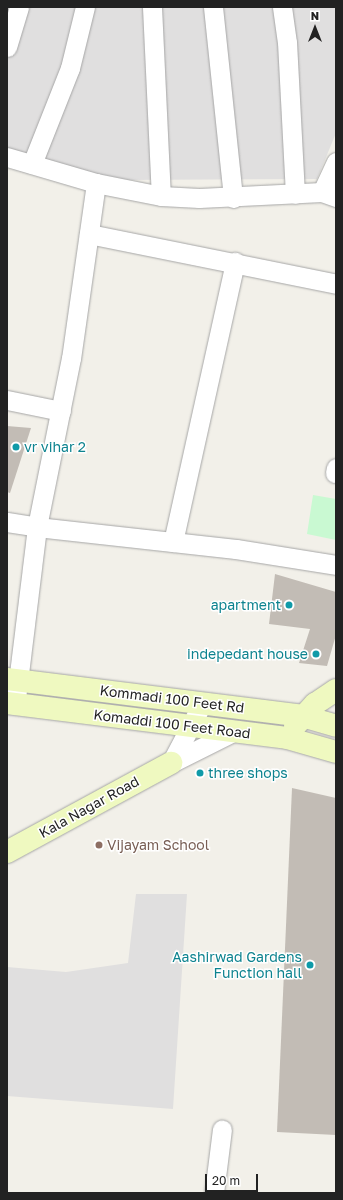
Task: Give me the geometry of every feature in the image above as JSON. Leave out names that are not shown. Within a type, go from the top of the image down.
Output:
[{"type":"main road","name":"Kommadi 100 Feet Rd","points":[[13,680],[203,702],[302,716],[336,726]]},
{"type":"main road","points":[[287,738],[302,716],[336,690]]},
{"type":"main road","name":"Komaddi 100 Feet Road","points":[[11,704],[193,724],[287,738],[336,752]]},
{"type":"main road","name":"Kala Nagar Road","points":[[7,852],[171,763]]},
{"type":"street","points":[[7,47],[19,7]]},
{"type":"street","points":[[32,164],[70,68],[85,7]]},
{"type":"street","points":[[152,7],[161,196]]},
{"type":"street","points":[[213,7],[233,198]]},
{"type":"street","points":[[282,7],[287,42],[295,194]]},
{"type":"street","points":[[7,157],[96,183],[161,196],[233,198],[295,194],[329,195],[336,162]]},
{"type":"street","points":[[11,704],[13,680],[38,527],[61,410],[96,183]]},
{"type":"street","points":[[89,234],[235,262],[336,284]]},
{"type":"street","points":[[173,542],[235,262]]},
{"type":"street","points":[[7,400],[61,410]]},
{"type":"street","points":[[7,522],[38,527],[173,542],[336,565]]},
{"type":"street","points":[[171,763],[193,724],[203,702]]},
{"type":"street","name":"Kala Nagar Road","points":[[171,763],[235,731]]},
{"type":"street","points":[[214,1193],[222,1129]]},
{"type":"shaded area","points":[[7,7],[336,7],[336,133],[317,179],[117,180],[7,148]]},
{"type":"shaded area","points":[[136,894],[187,894],[173,1109],[7,1096],[7,967],[66,972],[128,963]]},
{"type":"green space","points":[[313,495],[336,499],[336,540],[307,534]]},
{"type":"building","name":"vr vihar 2","points":[[7,426],[31,428],[10,493],[7,492]]},
{"type":"building","points":[[275,574],[336,592],[336,635],[327,666],[299,663],[310,629],[269,624]]},
{"type":"building","name":"Aashirwad Gardens Function hall","points":[[292,788],[336,798],[336,1135],[277,1132]]},
{"type":"place","name":"vr vihar 2","points":[[16,447]]},
{"type":"place","name":"apartment","points":[[289,605]]},
{"type":"place","name":"indepedant house","points":[[316,654]]},
{"type":"place","name":"three shops","points":[[200,773]]},
{"type":"place","name":"Vijayam School","points":[[99,845]]},
{"type":"place","name":"Aashirwad Gardens Function hall","points":[[310,965]]}]
